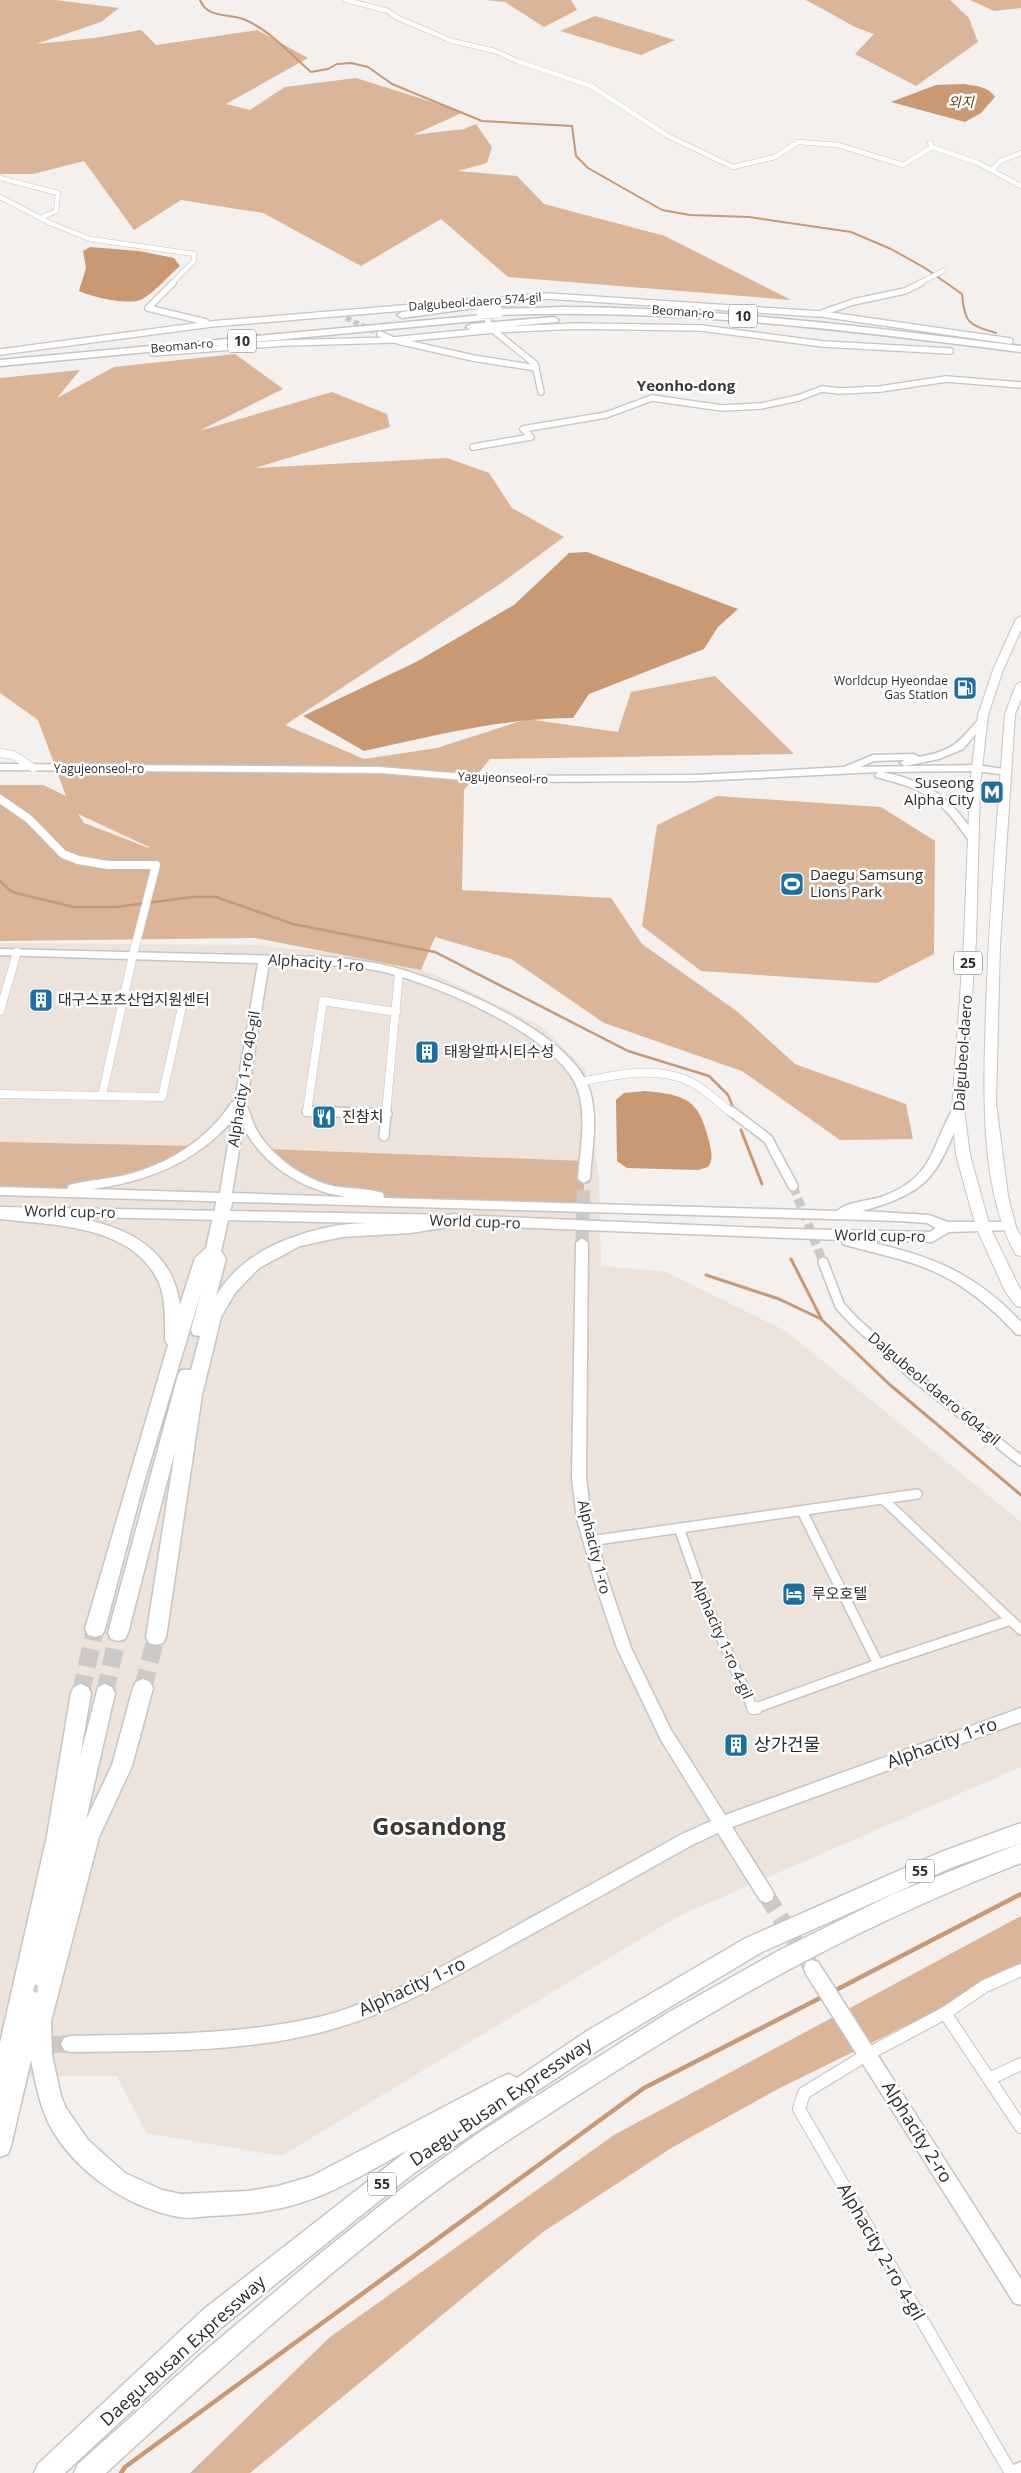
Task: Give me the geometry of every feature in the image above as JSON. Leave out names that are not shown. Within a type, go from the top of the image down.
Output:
[{"type":"highway","points":[[354,324],[488,302],[561,303],[638,311]]},
{"type":"highway","points":[[487,322],[638,311]]},
{"type":"highway","name":"Beoman-ro","points":[[0,363],[276,335],[354,324],[487,322],[499,314],[638,311],[770,322],[984,347]]},
{"type":"highway","points":[[770,322],[840,321],[1021,343]]},
{"type":"highway","points":[[770,322],[834,336],[1021,359]]},
{"type":"highway","points":[[0,355],[223,334],[276,335]]},
{"type":"highway","points":[[0,368],[226,346],[276,335]]},
{"type":"highway","name":"10","points":[[984,347],[1021,349]]},
{"type":"highway","name":"10","points":[[984,347],[1021,354]]},
{"type":"highway","points":[[95,1629],[122,1526],[173,1354],[203,1258],[213,1251],[225,1199]]},
{"type":"highway","points":[[0,1212],[105,1229],[135,1245],[160,1270],[168,1286],[171,1300],[173,1354]]},
{"type":"highway","points":[[156,1637],[193,1395],[213,1317],[229,1289],[253,1264],[296,1241],[342,1231],[410,1227],[455,1220]]},
{"type":"highway","points":[[118,1633],[218,1259],[213,1251]]},
{"type":"highway","points":[[0,2146],[24,2019],[52,1919],[122,1766],[143,1688]]},
{"type":"highway","points":[[52,1919],[57,1836],[81,1693]]},
{"type":"highway","points":[[0,2092],[24,2019],[52,1919],[105,1693]]},
{"type":"highway","name":"Daegu-Busan Expressway","points":[[47,2473],[213,2318],[398,2171],[595,2039],[754,1945],[948,1859],[1021,1833]]},
{"type":"highway","name":"Daegu-Busan Expressway","points":[[87,2473],[232,2341],[416,2191],[493,2138],[632,2047],[765,1967],[830,1933],[971,1870],[1021,1853]]},
{"type":"highway","points":[[24,2019],[41,2055],[50,2096],[57,2115],[71,2137],[98,2166],[117,2181],[160,2201],[181,2206],[248,2203],[278,2198],[316,2186],[595,2039]]},
{"type":"highway","points":[[0,2050],[24,2019]]},
{"type":"main road","name":"Dalgubeol-daero","points":[[1021,619],[998,670],[982,720],[977,768],[970,940],[958,1110],[963,1155],[983,1227],[1010,1287],[1021,1302]]},
{"type":"main road","name":"Dalgubeol-daero","points":[[1021,685],[1010,714],[994,945],[990,1103],[1001,1196],[1009,1227],[1021,1250]]},
{"type":"main road","points":[[849,770],[873,758],[936,757],[960,747],[982,720]]},
{"type":"main road","name":"Yagujeonseol-ro","points":[[0,768],[380,770],[488,780],[696,778],[849,770],[977,768],[1006,772]]},
{"type":"main road","points":[[849,770],[907,781],[932,792],[957,813],[973,839]]},
{"type":"main road","name":"Alphacity 1-ro","points":[[0,952],[329,961],[362,964],[399,973],[444,988],[510,1021],[554,1049],[571,1066],[580,1082],[586,1106],[584,1179]]},
{"type":"main road","name":"Alphacity 1-ro 40-gil","points":[[225,1199],[264,959]]},
{"type":"main road","points":[[48,1192],[133,1177],[165,1166],[210,1137],[231,1116],[240,1098]]},
{"type":"main road","points":[[240,1098],[243,1114],[258,1140],[272,1157],[298,1176],[326,1188],[436,1204]]},
{"type":"main road","points":[[824,1216],[891,1199],[924,1178],[937,1156],[958,1110]]},
{"type":"main road","name":"World cup-ro","points":[[0,1191],[900,1217],[929,1219],[946,1227],[1009,1227]]},
{"type":"main road","name":"World cup-ro","points":[[0,1212],[455,1220],[823,1235],[932,1237],[946,1227]]},
{"type":"main road","points":[[880,1236],[908,1225],[900,1217]]},
{"type":"main road","points":[[823,1235],[877,1248],[947,1272],[973,1286],[1021,1330]]},
{"type":"main road","name":"Alphacity 1-ro","points":[[582,1243],[579,1478],[584,1520],[602,1583],[624,1648],[666,1735],[722,1823]]},
{"type":"main road","name":"Alphacity 1-ro","points":[[70,2044],[230,2040],[269,2035],[323,2024],[370,2009],[440,1977],[677,1845],[722,1823],[1021,1715]]},
{"type":"main road","points":[[722,1823],[766,1895]]},
{"type":"main road","name":"Alphacity 2-ro","points":[[812,1968],[1021,2296]]},
{"type":"street","points":[[346,0],[388,11],[396,17],[452,41],[489,48],[517,61],[591,86],[668,136],[733,166],[752,164],[775,157],[798,142],[817,142],[838,146],[902,165],[931,145],[950,151],[993,170],[1021,186]]},
{"type":"street","points":[[993,170],[1000,161],[1020,154]]},
{"type":"street","points":[[0,178],[58,194],[56,211],[42,218]]},
{"type":"street","points":[[0,197],[42,218],[101,242],[179,249],[194,254],[194,261],[148,308],[211,324]]},
{"type":"street","name":"Dalgubeol-daero 574-gil","points":[[0,355],[211,324],[547,296],[819,314],[853,302],[905,292],[940,272]]},
{"type":"street","points":[[487,322],[488,302]]},
{"type":"street","points":[[336,313],[354,324]]},
{"type":"street","points":[[819,314],[1010,342]]},
{"type":"street","points":[[487,322],[535,364],[541,392]]},
{"type":"street","points":[[152,354],[284,343],[393,340],[487,322],[576,326],[701,328],[823,344],[950,351]]},
{"type":"street","points":[[380,334],[393,340],[473,358],[536,368]]},
{"type":"street","points":[[473,447],[531,437],[523,429],[606,415],[652,398],[722,408],[761,406],[798,398],[822,389],[840,391],[880,389],[946,379],[1021,385]]},
{"type":"street","points":[[0,753],[13,755],[34,768]]},
{"type":"street","points":[[0,799],[29,820],[63,854],[78,860],[108,865],[156,865],[133,955],[102,1096]]},
{"type":"street","points":[[0,1011],[16,952]]},
{"type":"street","points":[[384,1136],[399,973]]},
{"type":"street","points":[[387,1114],[307,1112],[323,1000],[396,1012]]},
{"type":"street","points":[[0,1094],[162,1097],[182,1002],[124,1001]]},
{"type":"street","points":[[580,1082],[632,1072],[660,1074],[691,1082],[768,1139],[793,1186]]},
{"type":"street","name":"Dalgubeol-daero 604-gil","points":[[823,1262],[840,1306],[854,1321],[914,1376],[1021,1461]]},
{"type":"street","points":[[590,1541],[917,1494]]},
{"type":"street","points":[[883,1499],[1021,1630]]},
{"type":"street","points":[[802,1511],[878,1664]]},
{"type":"street","name":"Alphacity 1-ro 4-gil","points":[[679,1528],[691,1569],[710,1617],[738,1671],[753,1709],[878,1664],[1011,1620]]},
{"type":"street","name":"Alphacity 2-ro 4-gil","points":[[1011,2473],[799,2109],[804,2093],[868,2054],[946,2013],[985,1986],[1021,1970]]},
{"type":"street","points":[[946,2013],[1021,2127]]},
{"type":"street","points":[[989,2079],[1021,2064]]},
{"type":"shaded area","points":[[0,0],[55,0],[119,8],[101,22],[36,44],[94,38],[141,30],[156,45],[257,30],[308,58],[226,104],[250,110],[285,87],[356,78],[464,112],[413,135],[464,129],[476,124],[492,147],[487,163],[458,171],[517,176],[544,204],[665,236],[791,300],[508,277],[441,219],[361,266],[263,213],[181,200],[134,230],[84,161],[33,174],[0,174]]},
{"type":"shaded area","points":[[486,0],[571,0],[577,10],[544,27],[505,2]]},
{"type":"shaded area","points":[[806,0],[950,0],[969,18],[978,42],[916,86],[855,54],[874,34],[855,27]]},
{"type":"shaded area","points":[[970,0],[1021,0],[1021,8],[994,11]]},
{"type":"shaded area","points":[[595,16],[675,40],[641,55],[560,31]]},
{"type":"shaded area","points":[[235,354],[283,389],[199,431],[332,392],[387,414],[390,427],[255,468],[447,458],[489,473],[512,508],[564,537],[500,584],[285,725],[364,759],[437,748],[527,719],[618,732],[631,692],[715,676],[794,754],[490,759],[464,790],[462,890],[611,898],[642,944],[738,1012],[795,1064],[906,1104],[913,1139],[840,1140],[742,1071],[604,1023],[511,959],[435,937],[421,970],[255,938],[0,941],[0,785],[43,785],[66,796],[38,720],[0,693],[0,378],[80,370],[57,398],[114,367]],"holes":[[[78,814],[149,847],[84,823]]]},
{"type":"shaded area","name":"Daegu Samsung Lions Park","points":[[717,796],[881,807],[935,841],[934,954],[877,983],[701,971],[642,926],[657,825]]},
{"type":"shaded area","points":[[0,943],[257,945],[372,957],[434,974],[542,1027],[585,1069],[599,1179],[601,1266],[664,1271],[786,1331],[1021,1522],[1021,1767],[679,1916],[281,2156],[146,2133],[117,2076],[0,2077]]},
{"type":"shaded area","points":[[0,1142],[197,1146],[133,1177],[63,1190],[0,1191]]},
{"type":"shaded area","points":[[265,1149],[585,1161],[583,1209],[436,1204],[326,1188],[298,1175]]},
{"type":"shaded area","points":[[1021,1916],[1021,1969],[776,2090],[673,2147],[543,2232],[250,2473],[190,2473],[330,2337],[614,2135]]},
{"type":"water","name":"외지","points":[[964,84],[985,89],[995,97],[981,113],[965,122],[891,102],[936,85]]},
{"type":"water","points":[[90,247],[139,251],[174,258],[180,266],[153,291],[138,301],[131,302],[102,298],[79,291],[86,268],[83,251]]},
{"type":"water","points":[[587,552],[738,609],[718,627],[704,649],[589,694],[573,718],[494,724],[364,751],[303,716],[416,662],[514,605],[569,553]]},
{"type":"water","points":[[645,1091],[681,1098],[695,1108],[701,1116],[711,1148],[711,1158],[708,1167],[698,1170],[627,1168],[617,1161],[616,1100],[624,1093]]},
{"type":"waterway","points":[[200,0],[203,6],[213,13],[237,17],[253,23],[279,43],[311,72],[328,69],[337,64],[351,63],[368,67],[392,84],[482,121],[572,126],[576,156],[588,168],[662,210],[690,215],[749,217],[851,232],[891,249],[925,268],[962,294],[967,317],[974,325],[996,333]]},
{"type":"waterway","points":[[0,881],[12,892],[74,907],[116,907],[193,897],[216,897],[293,924],[435,952],[628,1051],[709,1076],[728,1095],[733,1107]]},
{"type":"waterway","points":[[741,1130],[762,1184]]},
{"type":"waterway","points":[[791,1259],[822,1320],[889,1384],[1021,1495]]},
{"type":"waterway","points":[[706,1275],[779,1299],[821,1319]]},
{"type":"waterway","points":[[834,1991],[1021,1894]]},
{"type":"waterway","points":[[121,2473],[125,2467],[644,2088],[824,1996]]},
{"type":"tunnel","points":[[346,318],[380,334]]},
{"type":"tunnel","points":[[582,1243],[584,1179]]},
{"type":"tunnel","points":[[793,1186],[823,1262]]},
{"type":"tunnel","points":[[81,1693],[95,1629]]},
{"type":"tunnel","points":[[105,1693],[118,1633]]},
{"type":"tunnel","points":[[143,1688],[156,1637]]},
{"type":"tunnel","points":[[766,1895],[812,1968]]},
{"type":"tunnel","points":[[0,2046],[70,2044]]},
{"type":"place","name":"Worldcup Hyeondae Gas Station","points":[[965,688]]},
{"type":"place","name":"Suseong Alpha City","points":[[992,792]]},
{"type":"place","name":"Daegu Samsung Lions Park","points":[[792,884]]},
{"type":"place","name":"대구스포츠산업지원센터","points":[[41,1000]]},
{"type":"place","name":"태왕알파시티수성","points":[[427,1052]]},
{"type":"place","name":"진참치","points":[[324,1117]]},
{"type":"place","name":"루오호텔","points":[[794,1594]]},
{"type":"place","name":"상가건물","points":[[736,1745]]},
{"type":"district","name":"Yeonho-dong","points":[[686,386]]},
{"type":"district","name":"Gosandong","points":[[439,1827]]}]
